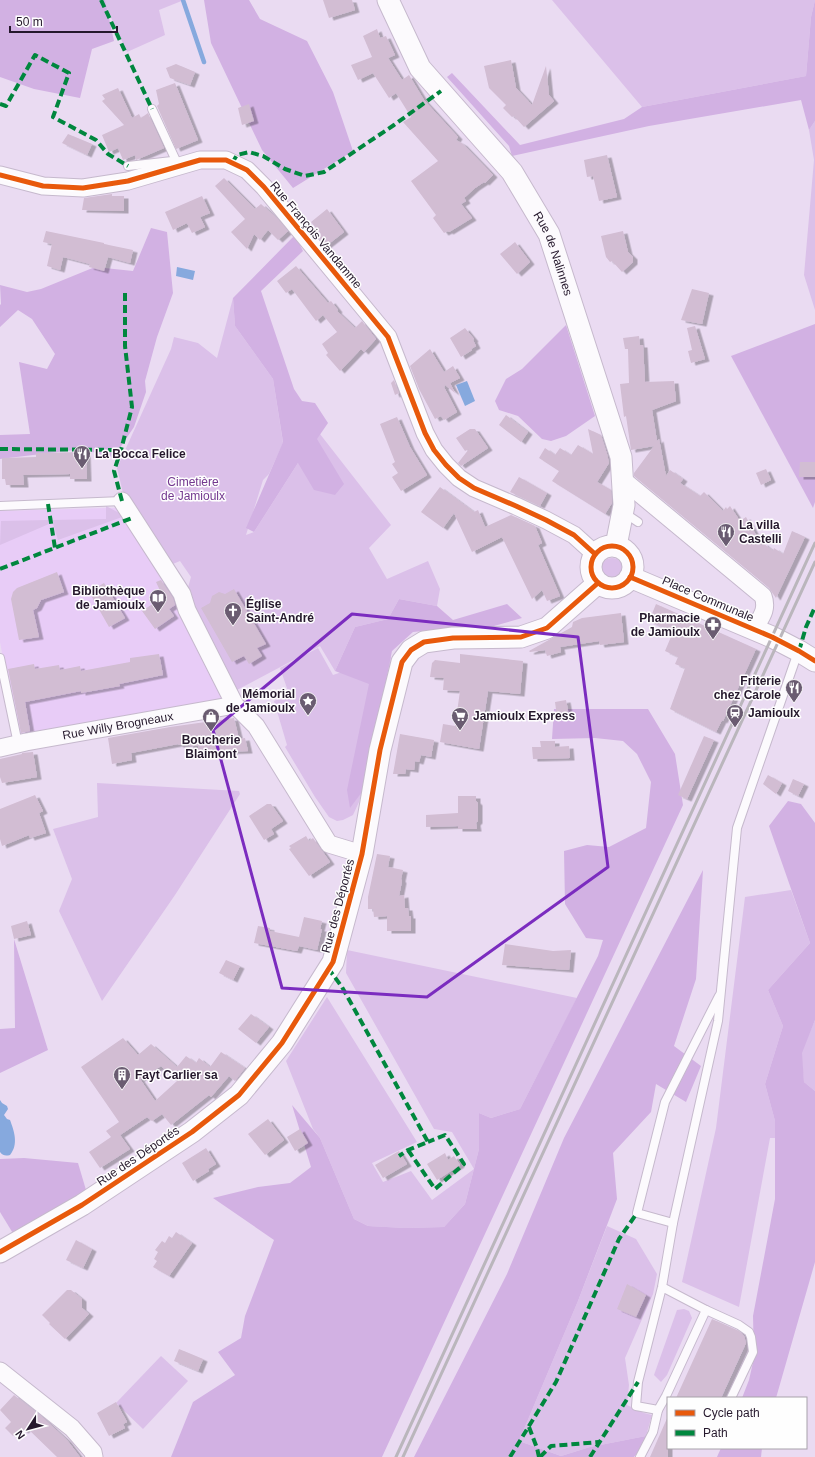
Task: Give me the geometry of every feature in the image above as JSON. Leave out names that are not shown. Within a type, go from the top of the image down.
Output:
[{"type":"street","name":"Rue de Nalinnes","points":[[388,0],[420,68],[512,172],[549,234],[621,457],[624,505],[630,517],[616,546]]},
{"type":"street","name":"Rue François Vandamme","points":[[0,176],[43,186],[83,188],[128,181],[178,165],[200,160],[226,160],[247,170],[269,193],[388,337],[425,433],[434,450],[446,465],[459,478],[474,488],[539,516],[574,535],[595,554]]},
{"type":"street","name":"Place Communale","points":[[622,479],[763,596],[766,603],[765,609],[754,629]]},
{"type":"street","points":[[122,501],[182,594],[187,610],[235,704],[256,726],[329,844],[362,854]]},
{"type":"street","points":[[616,546],[624,550],[631,559],[632,569],[630,577],[622,585],[611,588],[602,586],[594,579],[591,567],[595,554],[605,547],[616,546]]},
{"type":"street","name":"Place Communale","points":[[630,577],[754,629],[807,656]]},
{"type":"street","name":"Rue des Déportés","points":[[0,1252],[82,1205],[192,1132],[240,1095],[282,1043],[333,962],[362,854],[380,750],[402,662],[411,650],[424,642],[452,638],[521,638],[547,628],[598,583]]},
{"type":"street","name":"Rue Willy Brogneaux","points":[[0,748],[235,704]]},
{"type":"street","points":[[0,1371],[72,1428],[93,1452],[94,1457]]},
{"type":"lane","points":[[152,109],[178,165]]},
{"type":"lane","points":[[128,166],[172,161],[178,165]]},
{"type":"lane","points":[[0,506],[122,501]]},
{"type":"lane","points":[[658,1410],[636,1406],[638,1382],[662,1287],[673,1223],[718,1021],[737,828],[807,656]]},
{"type":"lane","points":[[0,658],[18,744]]},
{"type":"lane","points":[[673,1223],[637,1213],[665,1102],[721,992]]},
{"type":"lane","points":[[662,1287],[739,1325],[748,1332],[751,1338],[753,1352],[731,1397]]},
{"type":"lane","points":[[669,1397],[706,1310]]},
{"type":"lane","points":[[640,1457],[653,1432],[658,1410],[667,1399]]},
{"type":"highlighted area","points":[[352,614],[578,637],[608,867],[427,997],[282,988],[213,730]]},
{"type":"shaded area","points":[[0,0],[105,0],[114,41],[92,49],[80,98],[34,89],[0,77]]},
{"type":"shaded area","points":[[204,0],[249,0],[260,19],[307,41],[333,92],[353,151],[293,188],[262,150],[211,43]]},
{"type":"shaded area","points":[[815,0],[815,121],[809,130],[801,100],[649,126],[512,156],[509,146],[447,77],[452,73],[520,145],[624,119],[642,107],[806,76],[811,17]]},
{"type":"shaded area","points":[[151,228],[167,232],[173,293],[157,337],[145,381],[146,392],[134,427],[113,458],[83,449],[0,459],[0,435],[30,434],[19,362],[47,369],[55,354],[32,319],[18,310],[0,327],[0,285],[27,292],[41,289],[95,267],[133,271]]},
{"type":"shaded area","points":[[295,235],[303,251],[261,291],[294,389],[302,401],[315,403],[328,423],[317,439],[344,484],[335,495],[314,490],[298,463],[254,532],[246,528],[283,442],[273,379],[235,326],[233,298]]},
{"type":"shaded area","points":[[815,324],[815,502],[813,508],[731,356]]},
{"type":"shaded area","points":[[566,325],[595,416],[566,436],[551,441],[542,439],[518,416],[499,410],[495,401],[506,379],[522,369]]},
{"type":"shaded area","points":[[120,508],[160,573],[226,700],[18,740],[0,642],[0,511]]},
{"type":"shaded area","points":[[399,599],[437,606],[453,620],[507,604],[522,618],[494,626],[472,626],[413,632],[392,651],[362,792],[350,808],[347,790],[369,684],[335,671],[355,627],[388,619]]},
{"type":"shaded area","points":[[554,709],[648,709],[675,754],[683,805],[382,1457],[171,1457],[193,1402],[235,1375],[218,1352],[241,1338],[245,1316],[274,1240],[213,1198],[258,1187],[290,1183],[311,1167],[292,1105],[320,1138],[354,1219],[368,1226],[405,1228],[444,1227],[465,1204],[479,1149],[479,1113],[491,1118],[520,1109],[598,956],[603,940],[586,938],[565,904],[564,851],[587,845],[609,847],[646,828],[651,782],[637,754],[623,741],[595,738],[552,739]]},
{"type":"shaded area","points":[[788,801],[801,804],[815,823],[815,1020],[802,1053],[804,1082],[815,1091],[815,1262],[776,1397],[742,1397],[749,1380],[754,1358],[753,1316],[775,1199],[775,1121],[765,1084],[783,1026],[768,990],[810,943],[769,826]]},
{"type":"shaded area","points":[[703,870],[696,979],[674,1046],[701,1066],[686,1102],[656,1084],[651,1112],[613,1153],[617,1199],[578,1301],[519,1441],[561,1456],[590,1447],[646,1436],[645,1444],[634,1457],[414,1457],[507,1274],[564,1138]]},
{"type":"shaded area","points":[[14,939],[48,1050],[0,1073],[0,1029],[15,1028]]},
{"type":"shaded area","points":[[24,1158],[78,1163],[86,1190],[14,1235],[0,1212],[0,1159]]},
{"type":"shaded area","points":[[721,1449],[762,1449],[761,1457],[717,1457]]},
{"type":"green space","points":[[103,0],[184,0],[159,10],[165,35],[127,52]]},
{"type":"green space","points":[[552,0],[815,0],[811,17],[806,76],[642,107]]},
{"type":"green space","points":[[815,121],[815,310],[804,275],[814,160],[809,130]]},
{"type":"green space","name":"Cimetière de Jamioulx","points":[[233,298],[235,326],[273,379],[283,443],[269,474],[263,480],[246,535],[254,532],[298,463],[320,434],[391,525],[369,548],[387,579],[428,561],[440,589],[437,606],[399,599],[388,619],[355,627],[335,671],[320,646],[235,691],[189,607],[187,591],[191,577],[180,561],[168,566],[124,497],[117,468],[171,349],[174,337],[198,343],[217,358]]},
{"type":"green space","points":[[106,506],[125,516],[58,540],[52,520],[106,519]]},
{"type":"green space","points":[[48,520],[49,524],[0,545],[1,521]]},
{"type":"green space","points":[[612,558],[620,561],[623,569],[620,577],[612,580],[604,577],[601,569],[604,561]]},
{"type":"green space","points":[[318,648],[333,675],[385,657],[391,657],[390,672],[369,769],[359,802],[353,815],[337,821],[329,817],[315,797],[285,747],[287,745],[274,701],[289,694],[280,668]]},
{"type":"green space","points":[[97,783],[239,791],[240,794],[175,895],[102,1001],[59,911],[72,879],[53,829],[98,817]]},
{"type":"green space","points":[[791,890],[810,943],[768,990],[783,1026],[765,1084],[775,1121],[775,1138],[770,1138],[739,1307],[682,1282],[716,1128],[745,897]]},
{"type":"green space","points":[[347,950],[577,998],[520,1109],[491,1118],[479,1113],[479,1149],[474,1169],[452,1132],[434,1129],[346,973]]},
{"type":"green space","points":[[327,997],[417,1142],[372,1163],[383,1182],[411,1171],[432,1200],[474,1169],[465,1204],[444,1227],[405,1228],[368,1226],[354,1219],[320,1138],[313,1129],[286,1061]]},
{"type":"green space","points":[[815,1020],[815,1091],[804,1082],[801,1053]]},
{"type":"green space","points":[[607,1226],[636,1239],[657,1274],[653,1294],[625,1358],[629,1385],[627,1405],[652,1415],[646,1436],[590,1447],[561,1456],[519,1441],[578,1301]]},
{"type":"green space","points":[[684,1309],[689,1311],[692,1318],[667,1375],[661,1382],[654,1375],[677,1310]]},
{"type":"green space","points":[[161,1356],[188,1381],[143,1429],[116,1403]]},
{"type":"water","points":[[177,267],[195,271],[193,280],[176,276]]},
{"type":"water","points":[[467,381],[475,401],[465,406],[456,385]]},
{"type":"water","points":[[0,1100],[7,1106],[8,1109],[4,1115],[10,1120],[15,1138],[13,1151],[10,1155],[6,1156],[0,1152]]},
{"type":"building","points":[[323,0],[352,0],[355,10],[329,18]]},
{"type":"building","points":[[377,29],[380,38],[386,36],[395,55],[388,58],[402,80],[409,75],[424,100],[458,137],[456,140],[463,144],[493,175],[485,183],[484,182],[475,188],[464,198],[466,201],[461,204],[472,218],[449,232],[444,233],[433,218],[436,215],[411,181],[438,161],[403,122],[411,117],[396,93],[389,98],[373,73],[358,80],[351,65],[372,57],[363,36]]},
{"type":"building","points":[[511,60],[516,88],[532,105],[546,66],[549,95],[554,101],[524,127],[514,116],[512,117],[503,108],[506,105],[489,88],[484,66]]},
{"type":"building","points":[[176,64],[195,72],[190,85],[170,78],[166,68]]},
{"type":"building","points":[[175,83],[198,140],[176,149],[157,106],[159,104],[156,90]]},
{"type":"building","points":[[118,88],[132,118],[139,114],[141,118],[148,113],[164,148],[136,160],[135,155],[123,160],[118,148],[109,152],[102,135],[124,125],[102,101],[105,99],[102,95]]},
{"type":"building","points":[[249,104],[254,121],[242,125],[238,108]]},
{"type":"building","points":[[68,134],[92,144],[87,155],[62,143]]},
{"type":"building","points":[[607,155],[617,197],[599,201],[593,176],[587,177],[584,160]]},
{"type":"building","points":[[224,178],[255,209],[261,204],[279,220],[288,231],[278,240],[268,230],[260,240],[254,234],[247,249],[231,232],[245,219],[215,186]]},
{"type":"building","points":[[112,194],[112,196],[124,196],[124,211],[82,210],[84,198]]},
{"type":"building","points":[[202,196],[210,213],[200,217],[205,227],[192,233],[187,223],[173,230],[165,212]]},
{"type":"building","points":[[327,209],[344,232],[326,246],[318,237],[321,234],[311,222]]},
{"type":"building","points":[[46,231],[133,250],[130,263],[108,257],[104,271],[89,267],[90,264],[63,257],[60,270],[47,266],[52,244],[43,242]]},
{"type":"building","points":[[623,231],[628,252],[633,257],[633,262],[622,272],[606,257],[601,236]]},
{"type":"building","points":[[515,242],[530,262],[517,274],[500,254]]},
{"type":"building","points":[[296,266],[328,303],[331,301],[338,310],[337,311],[355,328],[362,321],[376,339],[364,352],[361,349],[340,371],[326,355],[328,353],[322,344],[337,332],[323,315],[316,321],[292,289],[286,293],[277,281]]},
{"type":"building","points":[[692,289],[709,293],[702,324],[681,320]]},
{"type":"building","points":[[695,326],[705,359],[691,363],[688,351],[692,350],[687,328]]},
{"type":"building","points":[[465,328],[474,339],[473,340],[476,346],[461,357],[450,338]]},
{"type":"building","points":[[639,336],[640,345],[643,345],[645,382],[674,381],[676,401],[652,410],[657,441],[659,439],[666,476],[670,470],[683,479],[680,483],[700,496],[704,492],[723,511],[726,507],[727,509],[730,506],[740,521],[746,517],[762,546],[763,543],[773,551],[774,548],[783,554],[792,531],[805,537],[776,598],[769,588],[634,476],[634,473],[654,446],[631,450],[626,416],[624,417],[620,384],[629,383],[628,349],[625,349],[623,338]]},
{"type":"building","points":[[430,349],[444,372],[453,366],[460,378],[450,383],[455,393],[444,384],[444,387],[457,412],[444,420],[441,416],[435,419],[419,389],[410,366]]},
{"type":"building","points":[[394,380],[399,393],[395,395],[391,383]]},
{"type":"building","points":[[506,415],[528,432],[521,442],[499,425]]},
{"type":"building","points":[[397,417],[410,447],[427,475],[401,491],[392,477],[398,473],[392,464],[395,462],[380,424]]},
{"type":"building","points":[[470,429],[475,429],[488,448],[461,466],[458,463],[469,449],[465,451],[456,438]]},
{"type":"building","points":[[588,429],[601,435],[609,463],[597,482],[611,490],[612,503],[605,514],[552,481],[559,471],[539,458],[545,448],[555,455],[560,448],[571,455],[578,445],[593,454]]},
{"type":"building","points":[[86,452],[87,479],[70,479],[70,474],[23,475],[24,485],[6,485],[5,479],[2,479],[2,458],[36,457],[36,453]]},
{"type":"building","points":[[800,462],[815,462],[815,477],[799,477]]},
{"type":"building","points":[[766,469],[771,480],[761,485],[756,473]]},
{"type":"building","points":[[519,477],[547,493],[540,506],[510,492]]},
{"type":"building","points":[[440,487],[474,512],[478,510],[485,527],[511,515],[535,526],[542,543],[538,545],[560,596],[547,601],[542,590],[532,599],[502,537],[472,552],[454,513],[443,528],[421,512]]},
{"type":"building","points":[[57,572],[64,592],[41,600],[37,608],[33,610],[39,637],[19,640],[11,599],[13,592],[17,588]]},
{"type":"building","name":"Bibliothèque de Jamioulx","points":[[161,580],[173,598],[175,605],[169,609],[174,616],[155,629],[142,611],[163,597],[156,582]]},
{"type":"building","points":[[104,583],[125,618],[109,627],[89,592]]},
{"type":"building","name":"Église Saint-André","points":[[234,589],[266,644],[257,648],[262,656],[249,664],[244,656],[232,662],[201,608],[210,603],[212,596],[219,592],[225,594]]},
{"type":"building","points":[[656,604],[756,649],[723,721],[722,720],[716,732],[670,709],[685,668],[675,664],[678,657],[665,651],[673,632],[649,621]]},
{"type":"building","points":[[621,613],[624,642],[600,645],[599,641],[560,647],[561,652],[547,656],[545,650],[529,651],[572,627],[573,622],[582,618]]},
{"type":"building","points":[[159,654],[163,675],[119,684],[120,686],[81,693],[81,691],[25,702],[30,731],[21,733],[8,669],[34,664],[35,669],[59,665],[60,670],[80,666],[81,671],[130,662],[130,658]]},
{"type":"building","points":[[460,654],[523,661],[520,694],[488,691],[479,749],[440,742],[443,724],[455,726],[460,691],[443,690],[444,678],[430,677],[432,663],[435,660],[460,663]]},
{"type":"building","points":[[566,700],[569,716],[557,717],[555,702]]},
{"type":"building","points":[[234,718],[239,739],[245,738],[248,751],[199,754],[198,746],[178,744],[131,753],[132,760],[112,764],[108,738]]},
{"type":"building","points":[[400,734],[434,740],[431,757],[421,755],[419,762],[415,761],[414,770],[406,769],[405,774],[393,774]]},
{"type":"building","points":[[704,736],[714,740],[687,799],[678,795]]},
{"type":"building","points":[[540,741],[555,741],[555,747],[569,746],[570,758],[533,759],[532,747],[541,747]]},
{"type":"building","points":[[33,752],[37,777],[2,783],[0,777],[0,759],[22,753]]},
{"type":"building","points":[[768,775],[782,783],[776,794],[763,784]]},
{"type":"building","points":[[793,779],[804,784],[798,796],[788,791]]},
{"type":"building","points":[[35,795],[43,811],[39,813],[46,833],[30,838],[29,835],[2,846],[0,839],[0,809]]},
{"type":"building","points":[[458,796],[476,796],[476,801],[478,803],[478,821],[476,823],[477,829],[458,829],[458,826],[426,827],[426,815],[458,813]]},
{"type":"building","points":[[267,804],[271,804],[283,821],[271,829],[274,834],[264,840],[249,816]]},
{"type":"building","points":[[306,836],[309,841],[313,838],[330,862],[309,876],[289,849],[291,848],[289,846]]},
{"type":"building","points":[[377,854],[390,856],[388,867],[403,870],[399,896],[404,895],[405,908],[408,908],[409,916],[411,916],[411,931],[387,931],[387,916],[374,917],[373,909],[368,909],[368,897]]},
{"type":"building","points":[[304,917],[322,921],[320,929],[322,929],[317,950],[299,946],[297,951],[254,943],[258,926],[270,928],[270,931],[299,937]]},
{"type":"building","points":[[27,921],[31,935],[14,939],[11,926]]},
{"type":"building","points":[[505,944],[553,951],[571,950],[569,970],[502,965]]},
{"type":"building","points":[[226,960],[240,966],[233,980],[219,973]]},
{"type":"building","points":[[251,1014],[269,1027],[256,1043],[238,1029]]},
{"type":"building","points":[[123,1038],[138,1055],[151,1044],[177,1067],[186,1056],[196,1063],[199,1058],[210,1067],[221,1052],[245,1068],[235,1081],[229,1076],[211,1097],[209,1095],[171,1125],[162,1114],[152,1121],[147,1117],[120,1135],[130,1149],[100,1168],[89,1152],[111,1137],[106,1131],[119,1122],[81,1067]],"holes":[[[161,1066],[177,1081],[155,1101],[140,1079]]]},
{"type":"building","points":[[268,1119],[284,1140],[265,1155],[248,1134]]},
{"type":"building","points":[[300,1129],[308,1143],[295,1151],[287,1137]]},
{"type":"building","points":[[206,1148],[216,1164],[208,1169],[209,1171],[193,1181],[182,1163]]},
{"type":"building","points":[[399,1151],[407,1164],[383,1178],[375,1165]]},
{"type":"building","points":[[445,1153],[448,1160],[454,1156],[460,1165],[437,1180],[427,1164]]},
{"type":"building","points":[[176,1232],[192,1243],[169,1276],[153,1267],[157,1261],[154,1259],[158,1252],[155,1250],[162,1241],[165,1243],[169,1236],[172,1238]]},
{"type":"building","points":[[76,1240],[92,1249],[83,1268],[66,1260]]},
{"type":"building","points":[[627,1284],[646,1295],[636,1317],[617,1309]]},
{"type":"building","points":[[67,1290],[71,1290],[82,1299],[82,1308],[89,1314],[65,1339],[42,1315]]},
{"type":"building","points":[[712,1319],[739,1331],[744,1336],[746,1343],[721,1397],[676,1397]]},
{"type":"building","points":[[179,1349],[203,1359],[198,1371],[174,1361]]},
{"type":"building","points":[[14,1395],[42,1417],[67,1440],[80,1457],[57,1457],[27,1428],[24,1431],[20,1428],[13,1436],[5,1428],[11,1422],[0,1410]]},
{"type":"building","points":[[116,1402],[127,1422],[123,1424],[125,1428],[109,1436],[97,1413]]},
{"type":"building","points":[[667,1418],[668,1457],[650,1457]]},
{"type":"waterway","points":[[183,0],[204,62]]},
{"type":"railway","points":[[396,1457],[815,543]]},
{"type":"railway","points":[[403,1457],[815,562]]},
{"type":"marked path","points":[[101,0],[152,109]]},
{"type":"marked path","points":[[0,104],[6,106],[35,55],[69,73],[53,117],[96,140],[108,154],[128,166]]},
{"type":"marked path","points":[[232,163],[237,155],[249,152],[263,156],[285,169],[305,176],[324,172],[394,125],[441,91]]},
{"type":"marked path","points":[[122,501],[114,471],[132,407],[125,346],[125,292]]},
{"type":"marked path","points":[[0,449],[121,450]]},
{"type":"marked path","points":[[48,504],[55,548]]},
{"type":"marked path","points":[[0,569],[132,518]]},
{"type":"marked path","points":[[799,651],[806,627],[815,607]]},
{"type":"marked path","points":[[328,968],[342,987],[428,1142],[408,1150],[399,1156]]},
{"type":"marked path","points":[[408,1150],[435,1189],[464,1164],[445,1135],[428,1142]]},
{"type":"marked path","points":[[510,1457],[556,1382],[619,1239],[637,1213]]},
{"type":"marked path","points":[[590,1457],[638,1382]]},
{"type":"marked path","points":[[529,1427],[539,1457]]},
{"type":"marked path","points":[[540,1457],[551,1446],[599,1442]]},
{"type":"cycle path","points":[[0,175],[43,186],[83,188],[128,181],[200,160],[226,160],[247,170],[264,187],[388,337],[425,433],[434,450],[446,465],[459,478],[474,488],[546,520],[574,535],[595,554]]},
{"type":"cycle path","points":[[612,546],[627,552],[633,567],[627,582],[612,588],[597,582],[591,567],[597,552],[612,546]]},
{"type":"cycle path","points":[[630,577],[772,637],[815,661]]},
{"type":"cycle path","points":[[0,1252],[82,1205],[192,1132],[239,1095],[282,1043],[333,962],[362,854],[380,750],[402,662],[411,650],[424,642],[453,638],[521,637],[547,628],[598,583]]},
{"type":"place","name":"La Bocca Felice","points":[[82,469]]},
{"type":"place","name":"La villa Castelli","points":[[726,547]]},
{"type":"place","name":"Bibliothèque de Jamioulx","points":[[158,613]]},
{"type":"place","name":"Église Saint-André","points":[[233,626]]},
{"type":"place","name":"Pharmacie de Jamioulx","points":[[713,640]]},
{"type":"place","name":"Friterie chez Carole","points":[[794,703]]},
{"type":"place","name":"Mémorial de Jamioulx","points":[[308,716]]},
{"type":"place","name":"Jamioulx","points":[[735,728]]},
{"type":"place","name":"Jamioulx Express","points":[[460,731]]},
{"type":"place","name":"Boucherie Blaimont","points":[[211,732]]},
{"type":"place","name":"Fayt Carlier sa","points":[[122,1090]]}]
